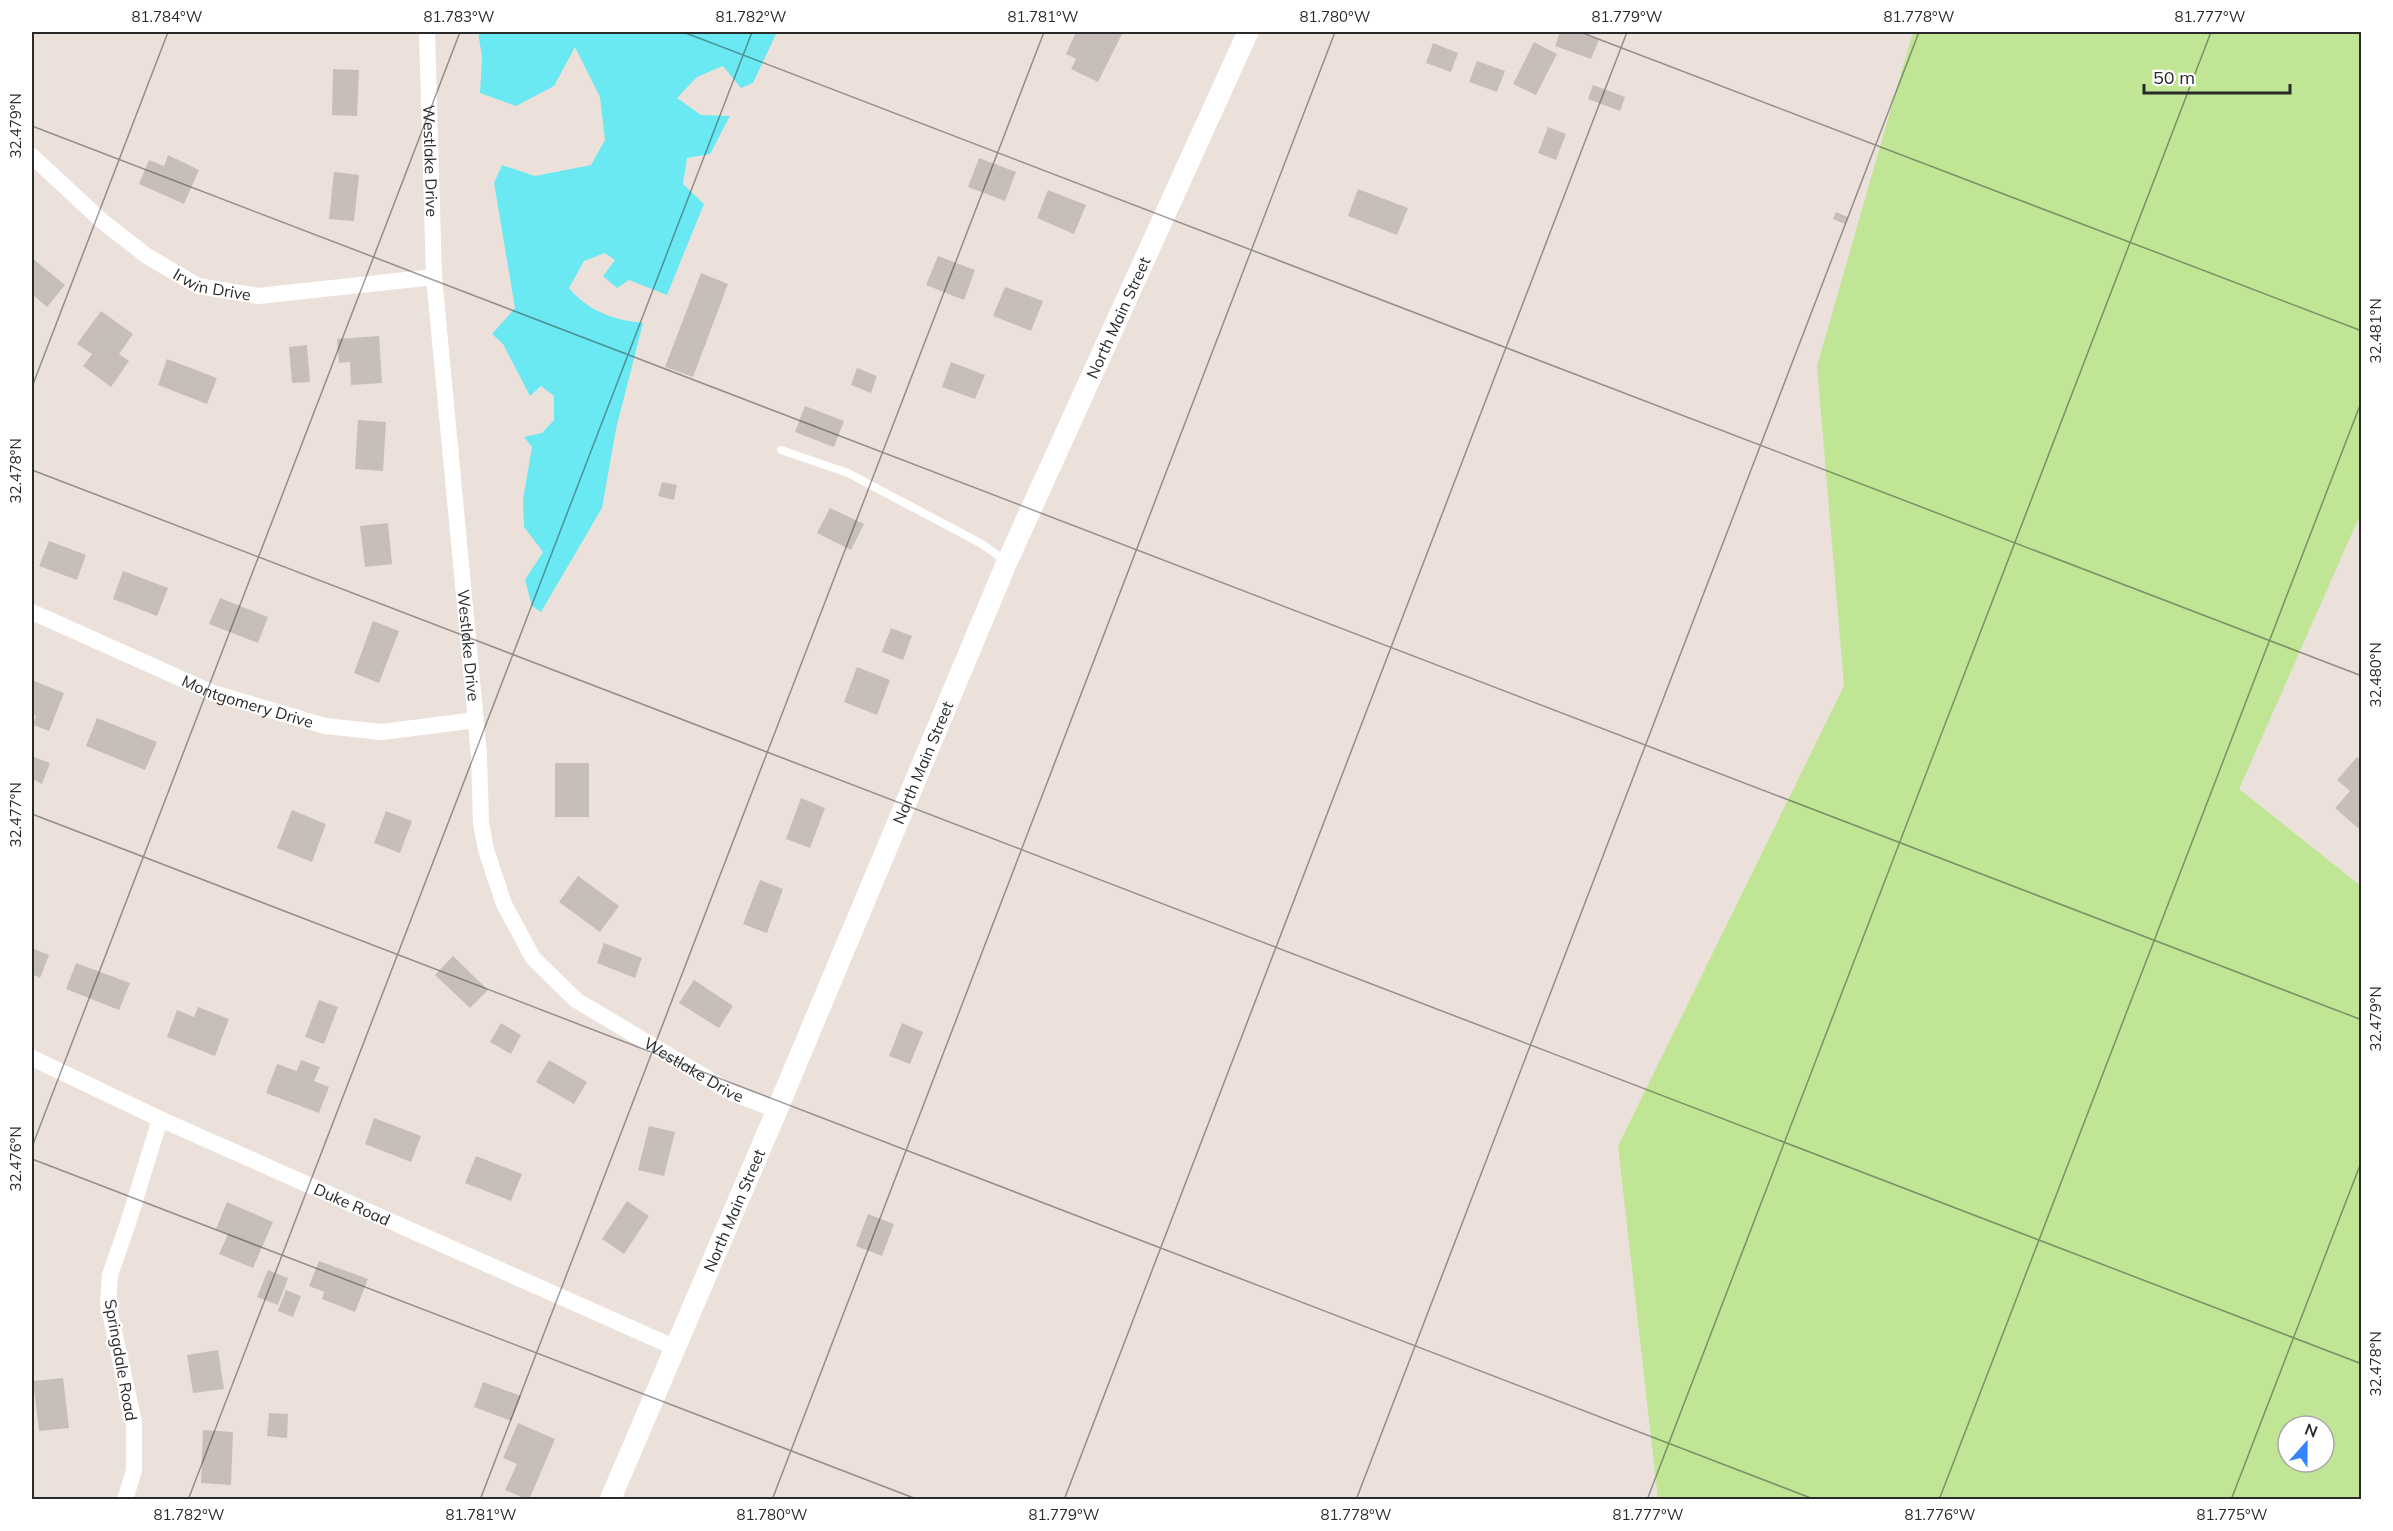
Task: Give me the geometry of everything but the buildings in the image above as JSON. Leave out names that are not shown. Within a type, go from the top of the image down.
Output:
[{"type":"street","name":"Westlake Drive","points":[[427,32],[434,277],[476,720],[481,823],[486,850],[504,904],[533,958],[576,1000],[732,1093],[777,1110]]},
{"type":"street","name":"North Main Street","points":[[610,1500],[1007,562],[1248,32]]},
{"type":"street","name":"Irwin Drive","points":[[32,156],[68,191],[129,242],[170,271],[198,286],[258,296],[434,277]]},
{"type":"street","name":"Montgomery Drive","points":[[32,612],[213,693],[325,726],[382,732],[476,720]]},
{"type":"street","name":"Duke Road","points":[[32,1058],[160,1119],[676,1348]]},
{"type":"street","name":"Springdale Road","points":[[125,1500],[134,1470],[134,1422],[108,1304],[110,1275],[160,1119]]},
{"type":"lane","points":[[781,450],[848,473],[982,544],[1007,562]]},
{"type":"green space","points":[[1913,32],[2361,32],[2361,513],[2239,789],[2361,886],[2361,1499],[1658,1499],[1618,1146],[1844,686],[1817,366]]},
{"type":"water","points":[[478,32],[777,32],[753,83],[741,88],[723,66],[697,77],[677,98],[701,115],[730,116],[710,154],[687,158],[683,184],[704,204],[667,295],[629,280],[617,288],[603,276],[615,260],[605,253],[584,261],[569,288],[584,303],[602,313],[622,320],[643,323],[616,429],[602,508],[541,612],[532,606],[525,580],[543,552],[524,527],[523,500],[532,447],[524,437],[542,433],[554,420],[554,396],[541,386],[530,396],[503,344],[492,334],[515,308],[494,183],[502,165],[535,176],[591,165],[605,140],[600,97],[575,47],[554,86],[516,106],[480,93],[482,57]]}]
